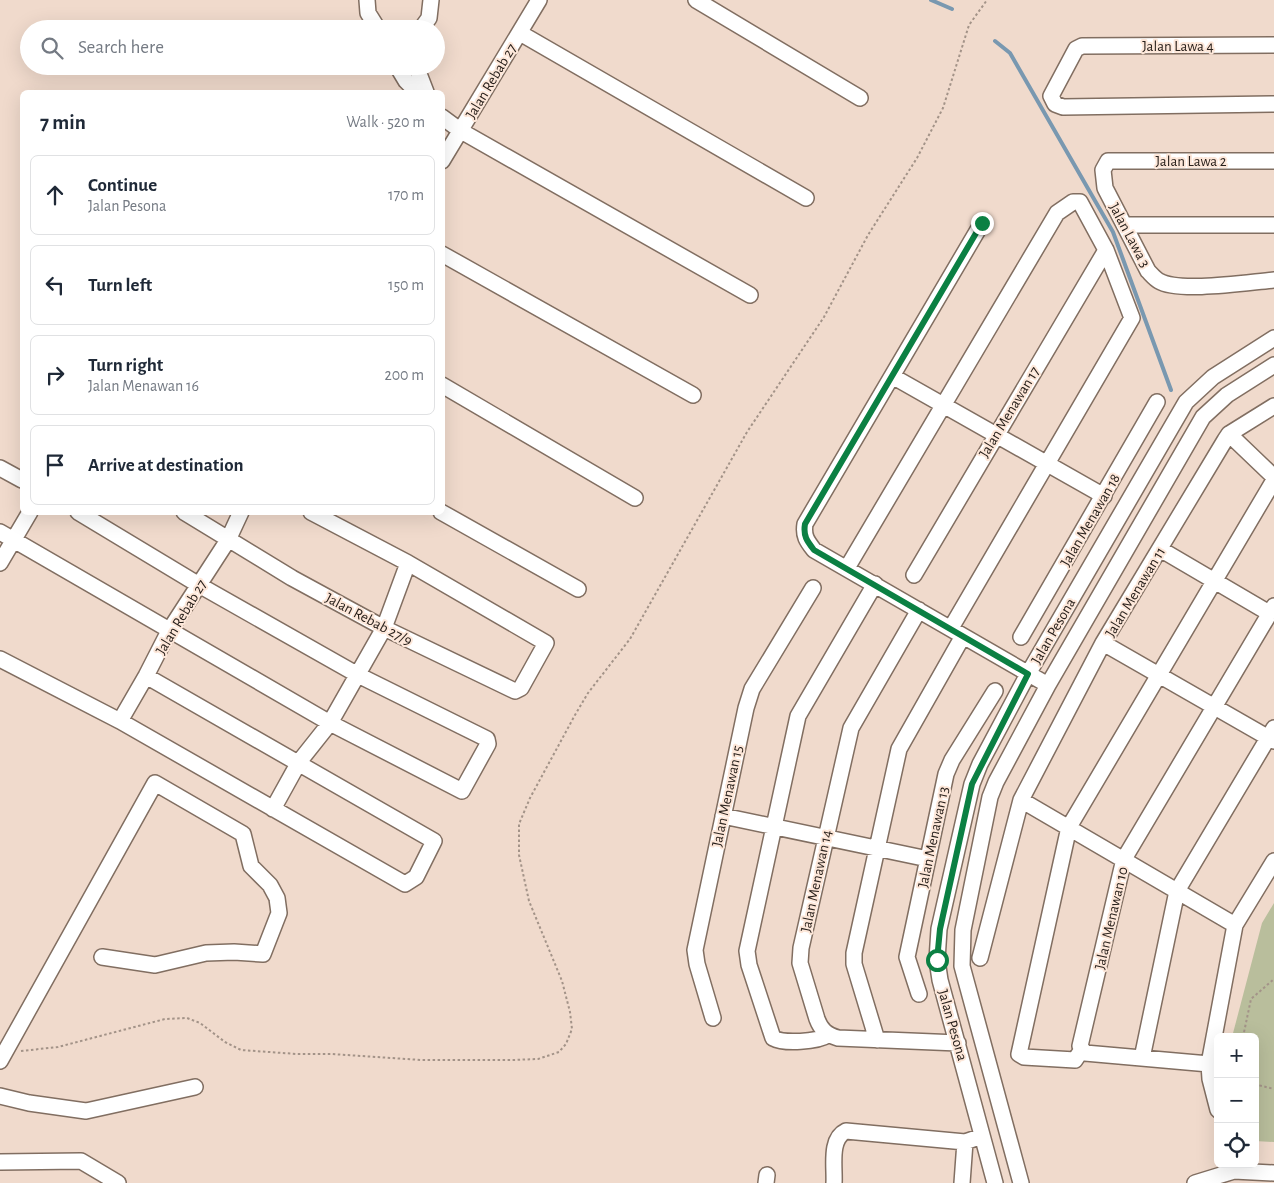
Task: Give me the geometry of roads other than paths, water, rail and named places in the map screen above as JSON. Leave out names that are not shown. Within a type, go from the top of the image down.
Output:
[{"type":"street","points":[[367,0],[368,13],[372,20]]},
{"type":"street","name":"Jalan Rebab 27","points":[[445,156],[539,0]]},
{"type":"street","points":[[696,0],[860,98]]},
{"type":"street","points":[[428,20],[433,1]]},
{"type":"street","points":[[520,33],[806,198]]},
{"type":"street","name":"Jalan Lawa 4","points":[[1274,46],[1082,46],[1076,49],[1051,96],[1055,104],[1062,107],[1274,104]]},
{"type":"street","points":[[403,75],[416,90]]},
{"type":"street","points":[[419,75],[425,90]]},
{"type":"street","points":[[445,119],[461,131],[750,296]]},
{"type":"street","name":"Jalan Lawa 2","points":[[1108,161],[1274,161]]},
{"type":"street","name":"Jalan Lawa 3","points":[[1108,161],[1103,170],[1105,188],[1148,271],[1159,281],[1173,286],[1192,286],[1274,280]]},
{"type":"street","points":[[847,568],[1057,212],[1074,202],[1080,202],[1106,250],[1132,318],[1048,464],[957,632],[899,749],[854,958],[877,1040]]},
{"type":"street","points":[[982,223],[805,524],[804,532],[807,542],[814,550],[1048,685]]},
{"type":"street","points":[[1124,225],[1274,226]]},
{"type":"street","name":"Jalan Menawan 17","points":[[914,575],[1106,250]]},
{"type":"street","points":[[445,256],[693,395]]},
{"type":"street","name":"Jalan Pesona","points":[[995,1183],[940,980],[937,960],[940,929],[972,784],[1028,674],[1186,402],[1213,378],[1274,338]]},
{"type":"street","name":"Jalan Pesona","points":[[1021,1183],[966,984],[961,944],[990,797],[1000,773],[1048,685],[1203,416],[1227,395],[1274,364]]},
{"type":"street","points":[[892,376],[1104,496]]},
{"type":"street","points":[[445,387],[635,498]]},
{"type":"street","name":"Jalan Menawan 18","points":[[1021,637],[1157,402]]},
{"type":"street","name":"Jalan Menawan 11","points":[[980,958],[1021,800],[1103,643],[1230,434],[1274,406]]},
{"type":"street","points":[[1209,1064],[1085,1053],[1082,1051],[1075,1060],[1024,1057],[1020,1054],[1069,827],[1274,479],[1230,434]]},
{"type":"street","points":[[0,468],[20,479]]},
{"type":"street","points":[[445,514],[578,589]]},
{"type":"street","points":[[0,563],[28,515]]},
{"type":"street","points":[[0,532],[330,722],[462,791],[488,744],[487,740],[358,675],[200,585],[83,515]]},
{"type":"street","name":"Jalan Rebab 27/9","points":[[189,515],[292,578],[384,628],[515,691],[520,688],[546,643],[408,563]]},
{"type":"street","name":"Jalan Rebab 27","points":[[120,721],[169,631],[228,540],[240,515]]},
{"type":"street","points":[[273,809],[298,762],[330,722],[384,628],[408,563],[317,515]]},
{"type":"street","points":[[1160,549],[1215,581],[1272,610]]},
{"type":"street","points":[[874,584],[800,711],[747,958],[773,1038],[814,1041],[828,1034],[838,1038],[958,1043]]},
{"type":"street","name":"Jalan Menawan 15","points":[[713,1018],[697,964],[695,950],[752,689],[813,588]]},
{"type":"street","name":"Jalan Menawan 14","points":[[828,1034],[820,1026],[817,1019],[800,956],[825,839],[854,721],[919,610]]},
{"type":"street","name":"Jalan Menawan 10","points":[[1082,1051],[1080,1046],[1124,859],[1272,610]]},
{"type":"street","points":[[1103,643],[1214,706],[1272,736],[1177,891],[1142,1058]]},
{"type":"street","points":[[0,659],[120,721],[405,884],[416,877],[434,841],[146,676]]},
{"type":"street","name":"Jalan Menawan 13","points":[[920,994],[907,957],[949,767],[995,691]]},
{"type":"street","points":[[3,1057],[155,783],[243,834],[251,866],[270,885],[277,898],[279,913],[263,954],[206,953],[155,965],[102,958]]},
{"type":"street","points":[[1021,800],[1235,925]]},
{"type":"street","points":[[723,816],[825,839],[928,859]]},
{"type":"street","points":[[1214,1094],[1209,1064],[1235,925],[1274,861]]},
{"type":"street","points":[[0,1096],[29,1104],[86,1111],[195,1087]]},
{"type":"street","points":[[834,1183],[836,1141],[841,1133],[846,1131],[965,1142],[982,1136]]},
{"type":"street","points":[[962,1183],[965,1142]]},
{"type":"street","points":[[0,1162],[81,1161],[118,1183]]},
{"type":"street","points":[[1196,1183],[1234,1173],[1274,1173]]},
{"type":"waterway","points":[[931,0],[952,9]]},
{"type":"waterway","points":[[995,41],[1010,53],[1113,232],[1171,390]]}]
